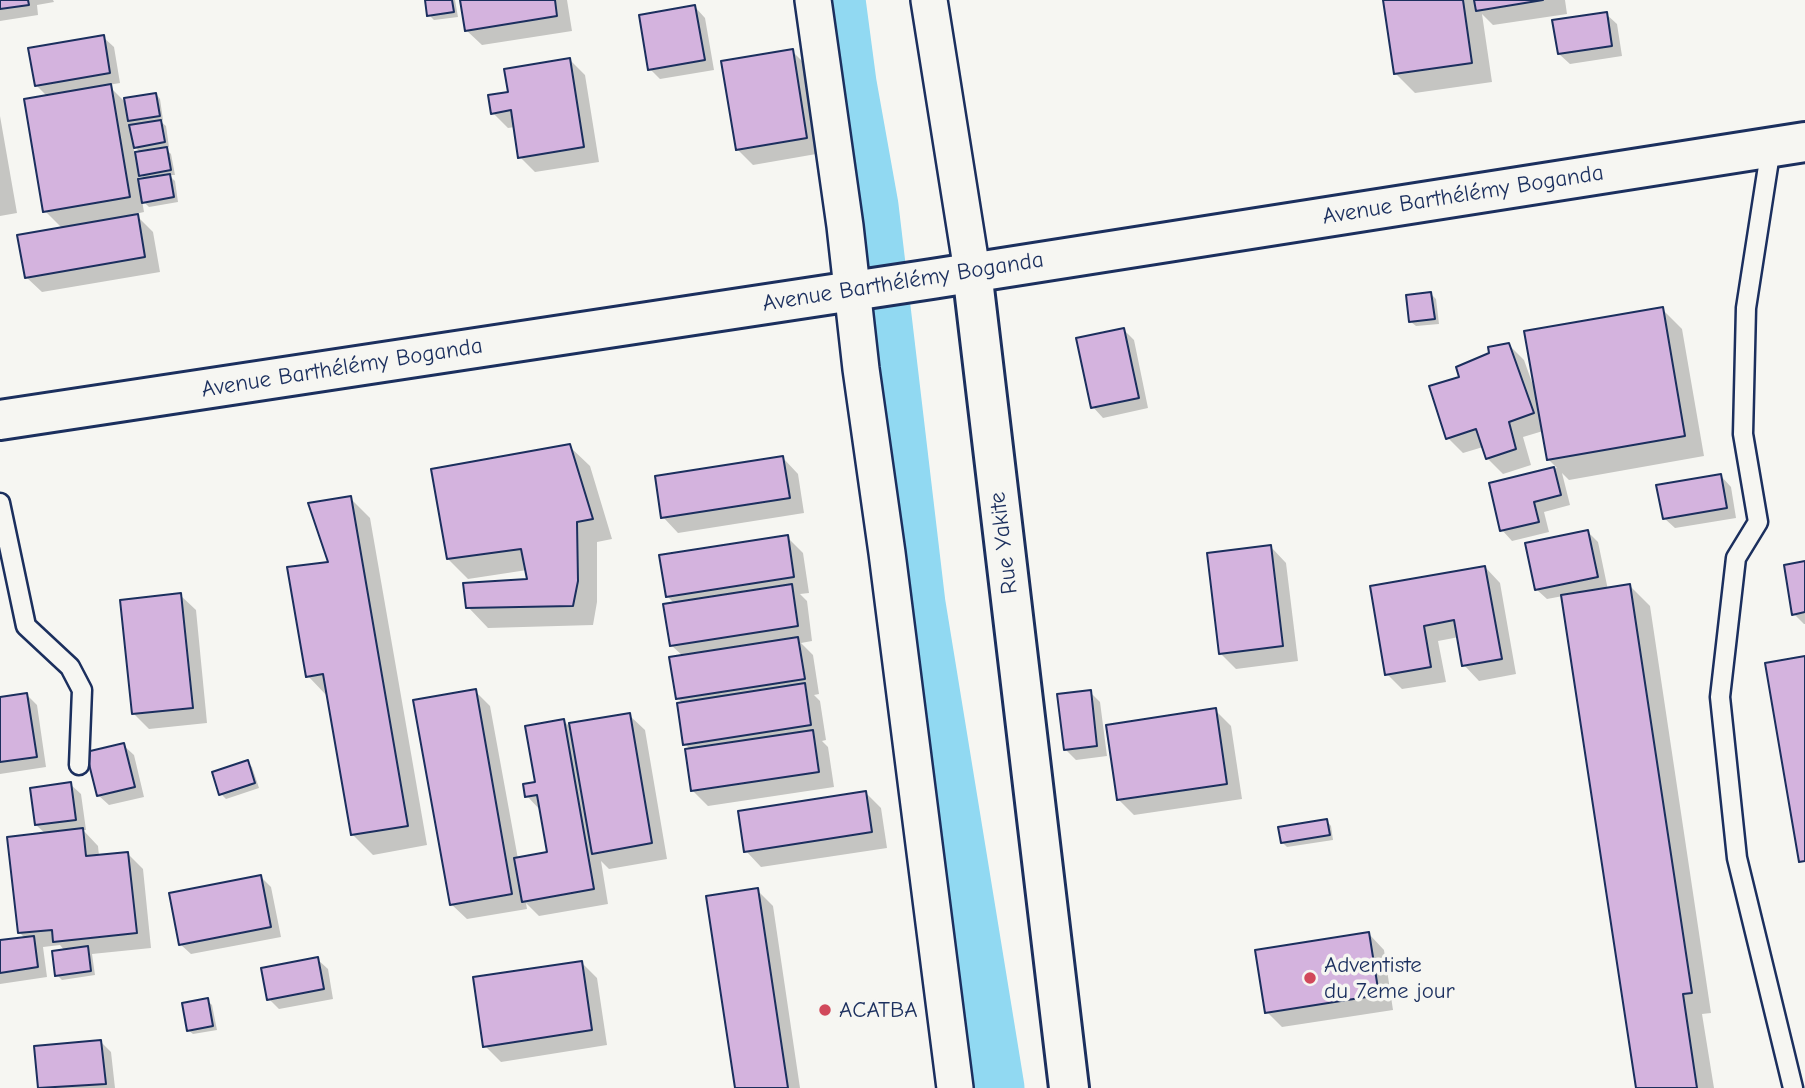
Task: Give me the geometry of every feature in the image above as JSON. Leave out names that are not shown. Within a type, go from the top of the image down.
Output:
[{"type":"main road","name":"Avenue Barthélémy Boganda","points":[[0,420],[932,279],[1788,144]]},
{"type":"main road","name":"Rue Yakite","points":[[972,271],[1069,1088]]},
{"type":"street","points":[[813,0],[955,1088]]},
{"type":"street","name":"Rue Yakite","points":[[929,0],[972,271]]},
{"type":"lane","points":[[1788,144],[1746,308],[1742,435],[1758,522],[1736,558],[1720,697],[1737,858],[1793,1088]]},
{"type":"lane","points":[[0,503],[26,626],[71,667],[82,690],[79,765]]},
{"type":"building","points":[[0,0],[28,0],[29,5],[0,9]]},
{"type":"building","points":[[425,0],[452,0],[454,12],[427,16]]},
{"type":"building","points":[[460,0],[555,0],[557,16],[465,31]]},
{"type":"building","points":[[1383,0],[1463,0],[1472,63],[1394,74]]},
{"type":"building","points":[[1474,0],[1543,0],[1476,11]]},
{"type":"building","points":[[695,5],[705,60],[648,70],[639,15]]},
{"type":"building","points":[[1607,12],[1612,46],[1558,54],[1552,20]]},
{"type":"building","points":[[104,35],[110,73],[35,86],[28,48]]},
{"type":"building","points":[[793,49],[807,138],[736,150],[721,61]]},
{"type":"building","points":[[570,58],[584,147],[518,158],[511,110],[491,114],[488,95],[508,92],[504,69]]},
{"type":"building","points":[[111,84],[130,197],[43,212],[24,99]]},
{"type":"building","points":[[156,93],[160,116],[128,121],[124,98]]},
{"type":"building","points":[[161,120],[165,142],[134,148],[129,125]]},
{"type":"building","points":[[167,147],[171,170],[139,176],[135,152]]},
{"type":"building","points":[[170,174],[174,197],[142,203],[138,179]]},
{"type":"building","points":[[138,214],[145,257],[25,278],[17,235]]},
{"type":"building","points":[[1431,292],[1435,319],[1409,322],[1406,295]]},
{"type":"building","points":[[1663,307],[1685,436],[1547,460],[1524,331]]},
{"type":"building","points":[[1124,328],[1139,398],[1091,408],[1076,338]]},
{"type":"building","points":[[1509,343],[1534,413],[1509,422],[1516,449],[1486,459],[1476,429],[1446,439],[1429,386],[1459,377],[1456,367],[1489,353],[1488,347]]},
{"type":"building","points":[[570,444],[593,519],[577,522],[578,581],[573,606],[466,608],[463,583],[527,579],[521,549],[447,559],[431,469]]},
{"type":"building","points":[[783,456],[790,498],[661,518],[655,476]]},
{"type":"building","points":[[1554,467],[1561,495],[1534,502],[1539,522],[1500,531],[1489,483]]},
{"type":"building","points":[[1721,474],[1727,508],[1663,519],[1656,485]]},
{"type":"building","points":[[351,496],[408,826],[351,835],[323,674],[306,677],[287,567],[328,562],[308,503]]},
{"type":"building","points":[[1588,530],[1598,577],[1535,590],[1525,543]]},
{"type":"building","points":[[788,535],[794,577],[666,597],[659,555]]},
{"type":"building","points":[[1271,545],[1283,646],[1219,654],[1207,553]]},
{"type":"building","points":[[1805,561],[1805,612],[1792,615],[1784,565]]},
{"type":"building","points":[[1485,566],[1502,659],[1462,666],[1454,620],[1424,626],[1431,667],[1385,675],[1370,586]]},
{"type":"building","points":[[792,584],[798,626],[670,646],[663,604]]},
{"type":"building","points":[[1630,584],[1692,993],[1683,994],[1697,1088],[1636,1088],[1561,595]]},
{"type":"building","points":[[181,593],[193,708],[132,714],[120,600]]},
{"type":"building","points":[[798,637],[805,679],[676,699],[669,657]]},
{"type":"building","points":[[1805,656],[1805,861],[1799,862],[1765,663]]},
{"type":"building","points":[[805,683],[811,725],[683,745],[677,703]]},
{"type":"building","points":[[476,689],[512,894],[450,905],[413,700]]},
{"type":"building","points":[[1091,690],[1097,746],[1064,750],[1057,694]]},
{"type":"building","points":[[27,693],[37,757],[0,762],[0,697]]},
{"type":"building","points":[[1216,708],[1227,784],[1117,800],[1106,725]]},
{"type":"building","points":[[630,713],[652,843],[592,854],[569,723]]},
{"type":"building","points":[[564,719],[594,889],[522,902],[514,858],[547,852],[537,795],[525,797],[523,784],[535,782],[525,726]]},
{"type":"building","points":[[813,730],[819,772],[691,791],[685,749]]},
{"type":"building","points":[[124,743],[135,787],[97,796],[86,752]]},
{"type":"building","points":[[248,760],[255,783],[219,795],[212,772]]},
{"type":"building","points":[[71,782],[76,820],[35,825],[30,788]]},
{"type":"building","points":[[866,791],[872,832],[744,852],[738,811]]},
{"type":"building","points":[[1327,819],[1330,835],[1281,843],[1278,827]]},
{"type":"building","points":[[83,828],[86,856],[128,852],[137,933],[53,942],[52,930],[18,933],[7,837]]},
{"type":"building","points":[[261,875],[271,927],[179,945],[169,893]]},
{"type":"building","points":[[758,888],[788,1088],[735,1088],[706,896]]},
{"type":"building","points":[[1369,932],[1379,995],[1265,1013],[1255,950]]},
{"type":"building","points":[[34,936],[38,967],[0,973],[0,940]]},
{"type":"building","points":[[88,946],[91,971],[55,976],[52,951]]},
{"type":"building","points":[[318,957],[324,989],[267,1000],[261,968]]},
{"type":"building","points":[[582,961],[592,1030],[483,1047],[473,977]]},
{"type":"building","points":[[208,998],[213,1026],[187,1031],[182,1003]]},
{"type":"building","points":[[101,1040],[106,1084],[38,1088],[34,1046]]},
{"type":"waterway","points":[[835,0],[846,83],[868,206],[915,604],[994,1088]]},
{"type":"place","name":"Adventiste du 7eme jour","points":[[1310,978]]},
{"type":"place","name":"ACATBA","points":[[825,1010]]}]
